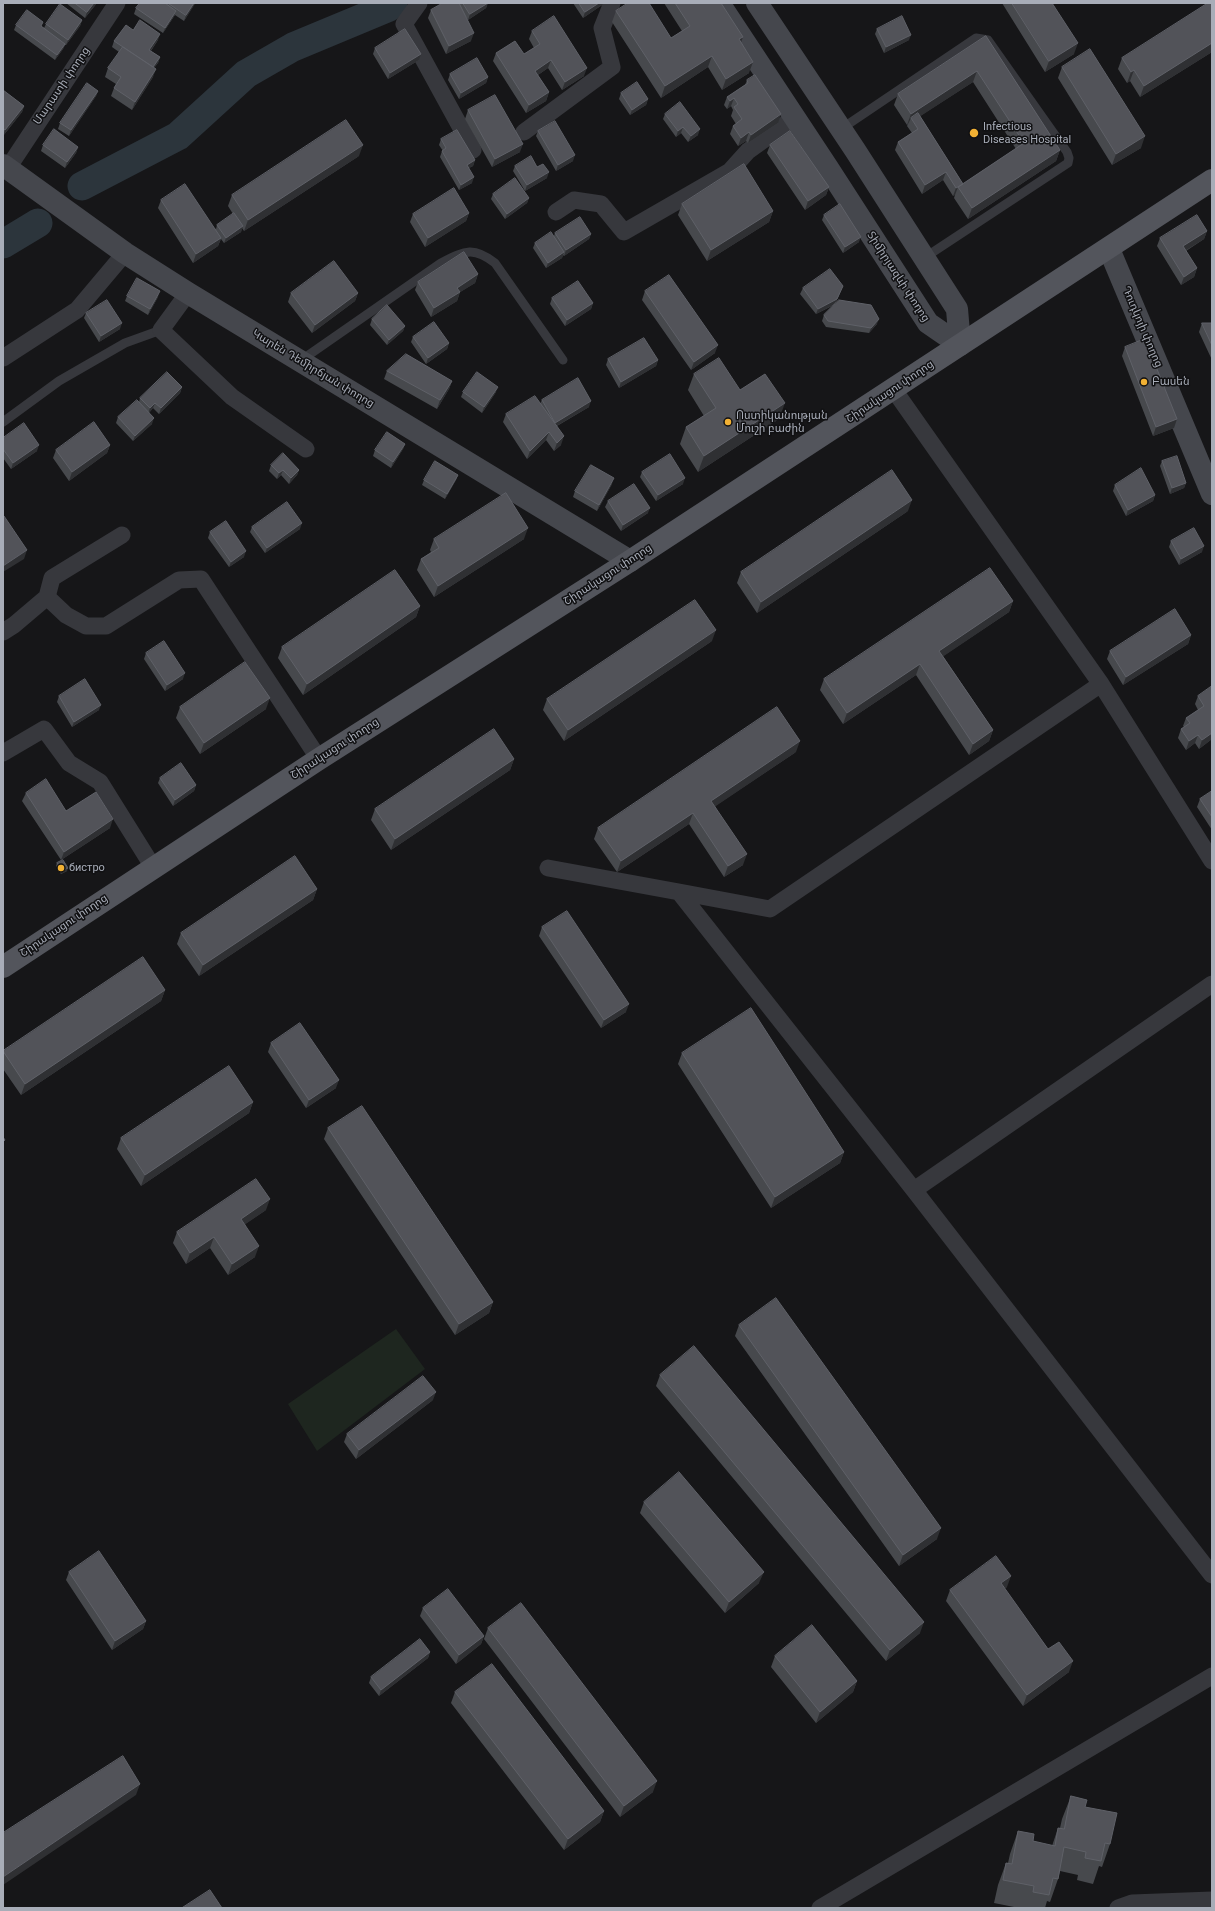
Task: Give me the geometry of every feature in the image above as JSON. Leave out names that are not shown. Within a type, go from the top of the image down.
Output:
[{"type":"main road","name":"Շիրակացու փողոց","points":[[3,967],[319,759],[630,561],[894,390],[960,344],[1109,249],[1212,180]]},
{"type":"street","name":"Մարատի փողոց","points":[[5,167],[117,3]]},
{"type":"street","points":[[419,3],[404,24],[473,150]]},
{"type":"street","points":[[524,132],[612,67],[602,28],[612,3]]},
{"type":"street","name":"Տիմիրյազևի փողոց","points":[[719,3],[928,323],[960,344]]},
{"type":"street","points":[[756,3],[856,150],[957,309],[960,344]]},
{"type":"street","points":[[556,212],[574,200],[601,204],[624,232],[730,171],[748,151],[794,118]]},
{"type":"street","points":[[828,168],[856,150]]},
{"type":"street","name":"Կարեն Դեմիրճյան փողոց","points":[[5,167],[125,253],[188,293],[630,561]]},
{"type":"street","name":"Դուդկոյի փողոց","points":[[1109,249],[1212,494]]},
{"type":"street","points":[[3,358],[78,310],[125,253]]},
{"type":"street","points":[[188,293],[161,330],[232,397],[306,449]]},
{"type":"street","points":[[894,390],[1101,684],[1212,861]]},
{"type":"street","points":[[3,632],[14,625],[46,597],[52,578],[122,535]]},
{"type":"street","points":[[46,597],[66,615],[86,626],[106,626],[179,580],[201,579],[319,759]]},
{"type":"street","points":[[548,868],[770,909],[1101,684]]},
{"type":"street","points":[[3,753],[44,730],[69,763],[100,782],[153,867]]},
{"type":"street","points":[[679,892],[914,1190],[1212,1575]]},
{"type":"street","points":[[914,1190],[1212,984]]},
{"type":"street","points":[[820,1908],[1212,1676]]},
{"type":"street","points":[[1118,1908],[1132,1903],[1212,1900]]},
{"type":"lane","points":[[841,129],[976,38],[982,38],[988,40],[1067,152],[1069,158],[1068,163],[924,258]]},
{"type":"lane","points":[[300,361],[441,263],[472,251],[484,255],[500,268],[563,360]]},
{"type":"lane","points":[[3,422],[59,381],[105,354],[125,343],[161,330]]},
{"type":"shaded area","points":[[396,1329],[425,1369],[317,1451],[288,1404]]},
{"type":"building","points":[[75,3],[94,3],[87,12]]},
{"type":"building","points":[[140,3],[165,3],[176,11],[165,28],[136,8]]},
{"type":"building","points":[[168,3],[194,3],[186,15]]},
{"type":"building","points":[[443,3],[459,3],[474,33],[449,46],[431,10]]},
{"type":"building","points":[[463,3],[488,3],[470,14]]},
{"type":"building","points":[[579,3],[599,3],[585,12]]},
{"type":"building","points":[[628,3],[649,3],[671,38],[690,26],[675,3],[721,3],[743,37],[739,39],[753,62],[726,79],[712,56],[665,86],[616,11]]},
{"type":"building","points":[[1012,3],[1052,3],[1078,43],[1049,61]]},
{"type":"building","points":[[1208,3],[1212,3],[1212,43],[1144,86],[1134,70],[1131,72],[1122,58]]},
{"type":"building","points":[[60,4],[82,20],[68,40],[46,24]]},
{"type":"building","points":[[27,10],[43,22],[41,26],[65,44],[57,55],[16,25]]},
{"type":"building","points":[[554,16],[587,68],[565,82],[551,60],[535,71],[549,92],[529,105],[496,53],[515,41],[524,54],[540,44],[532,31]]},
{"type":"building","points":[[902,16],[911,35],[886,47],[877,29]]},
{"type":"building","points":[[140,20],[160,34],[149,50],[160,57],[153,67],[114,41],[126,25],[133,30]]},
{"type":"building","points":[[405,29],[421,54],[390,73],[375,48]]},
{"type":"building","points":[[986,36],[1060,150],[972,208],[958,187],[1024,143],[977,71],[911,114],[898,94]]},
{"type":"building","points":[[123,47],[156,69],[135,102],[114,88],[121,77],[108,68]]},
{"type":"building","points":[[1090,49],[1145,136],[1116,154],[1062,67]]},
{"type":"building","points":[[477,58],[488,77],[461,93],[450,74]]},
{"type":"building","points":[[755,75],[781,114],[751,135],[749,132],[741,138],[733,126],[742,119],[734,107],[738,104],[734,98],[730,101],[727,97],[748,83],[747,80]]},
{"type":"building","points":[[637,82],[648,99],[632,110],[621,93]]},
{"type":"building","points":[[87,83],[98,91],[71,130],[60,123]]},
{"type":"building","points":[[3,90],[24,106],[5,130],[3,128]]},
{"type":"building","points":[[495,95],[523,144],[495,159],[468,110]]},
{"type":"building","points":[[680,102],[700,129],[691,136],[683,127],[678,131],[665,114]]},
{"type":"building","points":[[918,113],[963,184],[956,188],[946,172],[925,185],[898,142],[918,129],[911,118]]},
{"type":"building","points":[[346,120],[363,145],[248,220],[232,195]]},
{"type":"building","points":[[555,121],[575,155],[558,165],[538,131]]},
{"type":"building","points":[[54,129],[78,147],[67,162],[43,145]]},
{"type":"building","points":[[457,130],[475,160],[467,165],[474,177],[461,185],[442,151],[446,148],[441,139]]},
{"type":"building","points":[[790,131],[829,187],[808,201],[770,145]]},
{"type":"building","points":[[531,156],[537,167],[543,164],[549,172],[527,185],[515,166]]},
{"type":"building","points":[[744,164],[773,211],[711,250],[682,204]]},
{"type":"building","points":[[515,178],[529,198],[507,214],[493,194]]},
{"type":"building","points":[[185,184],[221,238],[196,254],[161,200]]},
{"type":"building","points":[[454,188],[469,213],[428,238],[413,214]]},
{"type":"building","points":[[840,204],[861,237],[845,247],[824,215]]},
{"type":"building","points":[[234,213],[243,226],[226,238],[217,225]]},
{"type":"building","points":[[1197,215],[1207,231],[1183,246],[1197,268],[1184,277],[1160,238]]},
{"type":"building","points":[[580,217],[591,234],[566,250],[555,233]]},
{"type":"building","points":[[551,232],[564,252],[548,263],[535,243]]},
{"type":"building","points":[[464,252],[478,274],[457,288],[460,292],[434,308],[418,282]]},
{"type":"building","points":[[334,261],[358,293],[315,325],[291,293]]},
{"type":"building","points":[[830,269],[843,286],[837,299],[818,309],[803,288]]},
{"type":"building","points":[[669,275],[718,345],[694,362],[645,291]]},
{"type":"building","points":[[137,278],[160,291],[150,309],[127,296]]},
{"type":"building","points":[[578,281],[593,303],[567,320],[552,298]]},
{"type":"building","points":[[107,300],[122,323],[101,336],[86,313]]},
{"type":"building","points":[[839,300],[871,305],[879,319],[871,328],[828,321],[824,315]]},
{"type":"building","points":[[387,305],[405,326],[389,340],[372,319]]},
{"type":"building","points":[[434,322],[449,343],[428,358],[413,337]]},
{"type":"building","points":[[1202,323],[1212,323],[1212,345]]},
{"type":"building","points":[[644,338],[658,360],[621,382],[608,359]]},
{"type":"building","points":[[1145,339],[1177,419],[1156,427],[1125,347]]},
{"type":"building","points":[[406,354],[452,381],[440,400],[387,371]]},
{"type":"building","points":[[719,358],[740,390],[765,374],[785,403],[704,456],[686,427],[716,408],[694,374]]},
{"type":"building","points":[[167,372],[182,387],[161,408],[155,403],[150,408],[140,398]]},
{"type":"building","points":[[477,372],[498,387],[484,407],[463,392]]},
{"type":"building","points":[[578,378],[591,401],[555,423],[542,400]]},
{"type":"building","points":[[535,396],[564,436],[557,443],[549,432],[530,451],[506,414]]},
{"type":"building","points":[[137,400],[154,418],[135,436],[118,417]]},
{"type":"building","points":[[94,422],[110,445],[72,472],[56,450]]},
{"type":"building","points":[[24,423],[39,445],[13,463],[3,449],[3,438]]},
{"type":"building","points":[[387,432],[405,444],[393,462],[375,450]]},
{"type":"building","points":[[283,453],[299,470],[291,478],[283,470],[279,473],[271,465]]},
{"type":"building","points":[[670,454],[685,478],[658,495],[642,472]]},
{"type":"building","points":[[1177,456],[1186,483],[1172,488],[1162,461]]},
{"type":"building","points":[[435,461],[458,475],[447,494],[424,480]]},
{"type":"building","points":[[591,465],[614,478],[599,505],[575,491]]},
{"type":"building","points":[[1141,468],[1155,495],[1128,510],[1115,485]]},
{"type":"building","points":[[892,470],[912,500],[761,602],[741,572]]},
{"type":"building","points":[[634,484],[650,508],[623,525],[608,501]]},
{"type":"building","points":[[506,493],[528,528],[438,586],[421,559],[439,548],[434,539]]},
{"type":"building","points":[[287,502],[302,523],[267,548],[252,527]]},
{"type":"building","points":[[3,516],[27,550],[3,566]]},
{"type":"building","points":[[226,521],[246,551],[231,562],[210,532]]},
{"type":"building","points":[[1194,528],[1204,546],[1181,559],[1171,541]]},
{"type":"building","points":[[990,568],[1013,601],[939,651],[993,730],[973,744],[920,664],[847,713],[824,679]]},
{"type":"building","points":[[395,570],[420,606],[307,684],[282,647]]},
{"type":"building","points":[[695,600],[716,630],[568,730],[547,699]]},
{"type":"building","points":[[1175,609],[1191,635],[1126,677],[1110,651]]},
{"type":"building","points":[[164,641],[185,673],[167,685],[146,653]]},
{"type":"building","points":[[245,662],[270,698],[204,743],[180,707]]},
{"type":"building","points":[[85,679],[101,705],[74,722],[59,696]]},
{"type":"building","points":[[1212,686],[1212,733],[1202,740],[1198,735],[1189,741],[1181,729],[1190,723],[1186,718],[1204,706],[1198,696]]},
{"type":"building","points":[[777,707],[800,741],[711,801],[747,854],[728,866],[693,813],[621,861],[598,828]]},
{"type":"building","points":[[494,729],[514,759],[395,839],[375,809]]},
{"type":"building","points":[[181,763],[196,785],[175,800],[160,778]]},
{"type":"building","points":[[46,779],[66,811],[96,792],[113,819],[64,852],[26,793]]},
{"type":"building","points":[[1212,791],[1212,817],[1200,799]]},
{"type":"building","points":[[295,856],[317,889],[203,965],[181,933]]},
{"type":"building","points":[[63,860],[68,868],[62,871],[57,863]]},
{"type":"building","points":[[567,911],[629,1004],[604,1020],[542,927]]},
{"type":"building","points":[[143,957],[165,990],[25,1084],[3,1051]]},
{"type":"building","points":[[751,1008],[844,1152],[775,1197],[682,1053]]},
{"type":"building","points":[[300,1023],[339,1080],[309,1100],[271,1043]]},
{"type":"building","points":[[229,1066],[253,1102],[145,1175],[121,1138]]},
{"type":"building","points":[[362,1106],[493,1302],[459,1324],[328,1128]]},
{"type":"building","points":[[256,1179],[270,1199],[241,1219],[259,1246],[232,1264],[214,1237],[190,1253],[177,1232]]},
{"type":"building","points":[[776,1298],[941,1528],[903,1555],[739,1325]]},
{"type":"building","points":[[694,1346],[924,1622],[890,1650],[660,1375]]},
{"type":"building","points":[[423,1376],[436,1392],[359,1450],[347,1434]]},
{"type":"building","points":[[679,1472],[764,1572],[729,1602],[644,1502]]},
{"type":"building","points":[[99,1551],[146,1621],[115,1641],[69,1572]]},
{"type":"building","points":[[996,1556],[1011,1576],[1001,1583],[1048,1649],[1059,1642],[1073,1661],[1027,1695],[950,1590]]},
{"type":"building","points":[[448,1589],[484,1636],[459,1655],[423,1608]]},
{"type":"building","points":[[521,1603],[657,1781],[624,1806],[488,1628]]},
{"type":"building","points":[[812,1625],[857,1681],[820,1712],[775,1656]]},
{"type":"building","points":[[420,1639],[430,1652],[381,1690],[371,1677]]},
{"type":"building","points":[[492,1664],[604,1811],[568,1839],[455,1692]]},
{"type":"building","points":[[123,1756],[140,1784],[3,1877],[3,1833]]},
{"type":"building","points":[[1071,1796],[1087,1800],[1085,1807],[1117,1813],[1110,1844],[1105,1843],[1101,1861],[1085,1858],[1086,1852],[1064,1847],[1058,1879],[1053,1878],[1049,1895],[1033,1892],[1034,1886],[1003,1880],[1006,1863],[1012,1864],[1018,1831],[1034,1834],[1033,1841],[1055,1846],[1058,1828],[1064,1829]]},
{"type":"building","points":[[210,1890],[222,1908],[182,1908]]},
{"type":"waterway","points":[[82,186],[178,136],[246,74],[293,47],[389,7],[393,3]]},
{"type":"waterway","points":[[3,244],[38,223]]},
{"type":"place","name":"Infectious Diseases Hospital","points":[[974,133]]},
{"type":"place","name":"Բասեն","points":[[1144,382]]},
{"type":"place","name":"Ոստիկանության Մուշի բաժին","points":[[728,422]]},
{"type":"place","name":"бистро","points":[[61,868]]}]
